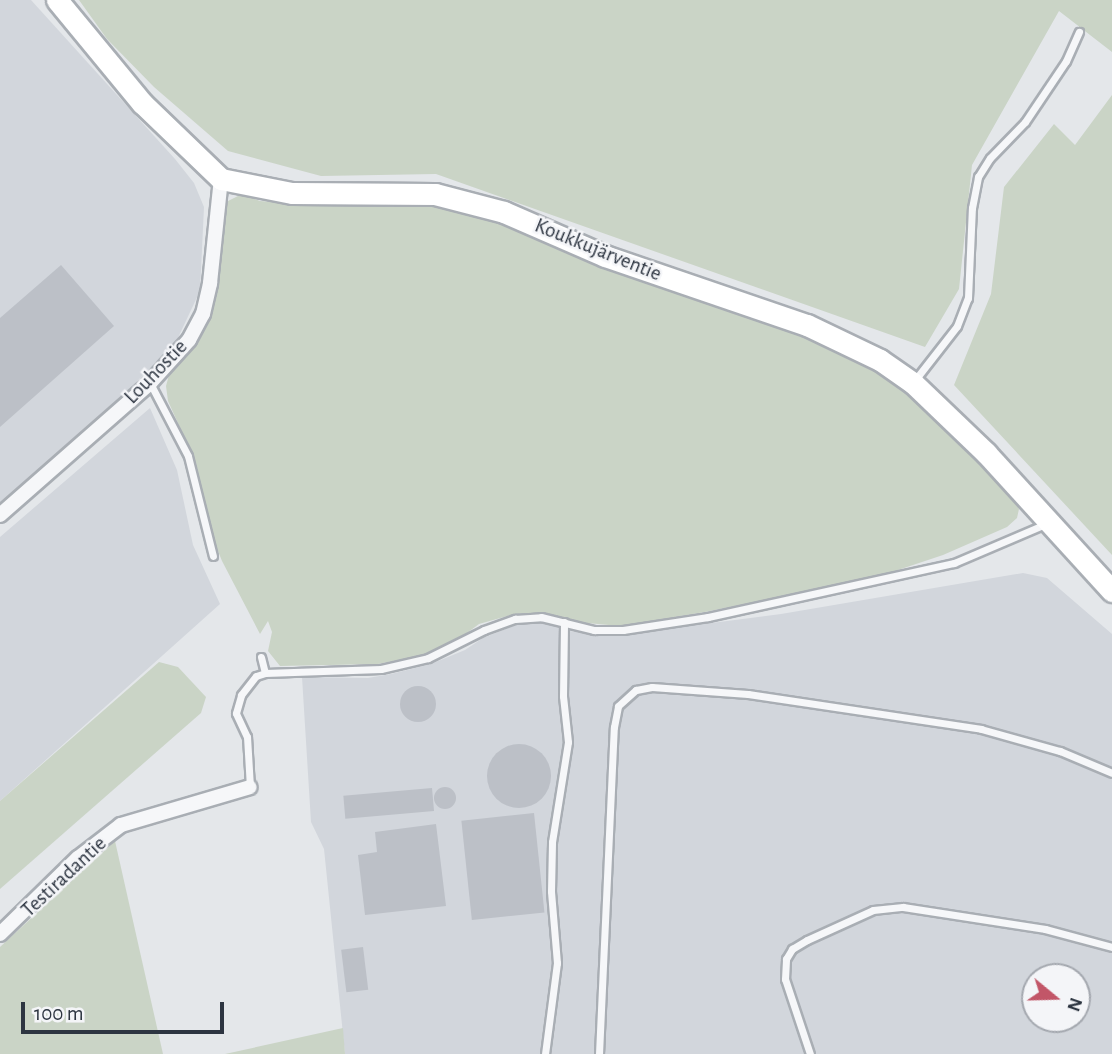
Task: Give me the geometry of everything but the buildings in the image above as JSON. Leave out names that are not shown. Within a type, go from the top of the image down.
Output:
[{"type":"street","points":[[57,0],[142,103],[221,179]]},
{"type":"street","name":"Koukkujärventie","points":[[221,179],[292,193],[435,194],[504,212],[605,256],[807,325],[880,360],[913,383],[986,453],[1112,591]]},
{"type":"street","name":"Louhostie","points":[[0,515],[150,383],[189,340],[202,314],[210,283],[221,179]]},
{"type":"street","name":"Testiradantie","points":[[0,934],[78,858],[121,825],[250,787]]},
{"type":"lane","points":[[913,383],[957,326],[968,298],[972,208],[978,177],[990,158],[1025,122],[1066,61],[1079,32]]},
{"type":"lane","points":[[150,383],[188,456],[213,556]]},
{"type":"lane","points":[[250,787],[247,737],[236,713],[242,695],[256,677],[265,673],[381,669],[428,658],[484,630],[515,620],[541,617],[594,630],[623,630],[708,617],[954,563],[1049,523]]},
{"type":"lane","points":[[545,1054],[557,963],[551,891],[552,842],[568,742],[563,696],[564,622]]},
{"type":"lane","points":[[261,657],[265,673]]},
{"type":"lane","points":[[599,1054],[614,727],[618,706],[636,690],[652,687],[748,694],[981,729],[1060,751],[1112,773]]},
{"type":"lane","points":[[810,1054],[785,979],[786,959],[792,949],[807,940],[873,910],[903,907],[1045,929],[1112,947]]},
{"type":"shaded area","points":[[0,0],[31,0],[175,159],[194,183],[204,207],[200,291],[176,342],[153,368],[0,504]]},
{"type":"shaded area","points":[[150,408],[177,470],[193,545],[220,604],[0,801],[0,537]]},
{"type":"shaded area","points":[[1023,573],[1047,578],[1112,634],[1112,1054],[345,1054],[324,849],[311,822],[302,677],[368,678],[391,674],[431,664],[516,625],[540,621],[569,631],[597,635],[626,634],[781,614]]},
{"type":"green space","points":[[79,0],[1112,0],[1112,52],[1059,11],[972,165],[959,289],[925,347],[436,174],[321,176],[228,151],[154,87],[107,39]]},
{"type":"green space","points":[[1112,95],[1112,555],[954,385],[991,294],[1004,187],[1054,124],[1075,145]]},
{"type":"green space","points":[[242,194],[260,201],[308,205],[384,199],[434,204],[500,221],[604,267],[796,332],[885,377],[912,396],[972,449],[1009,490],[1019,509],[1017,518],[1007,527],[943,555],[877,577],[705,612],[620,626],[587,623],[540,613],[514,614],[479,624],[455,642],[422,655],[378,664],[280,666],[268,651],[272,632],[268,621],[260,634],[222,561],[212,536],[196,463],[168,401],[166,386],[169,375],[193,345],[209,316],[217,281],[225,210],[228,201]]},
{"type":"green space","points":[[159,662],[178,667],[206,697],[201,713],[0,889],[0,801]]},
{"type":"green space","points":[[115,841],[163,1054],[0,1054],[0,947]]},
{"type":"green space","points":[[343,1028],[345,1054],[225,1054]]}]
